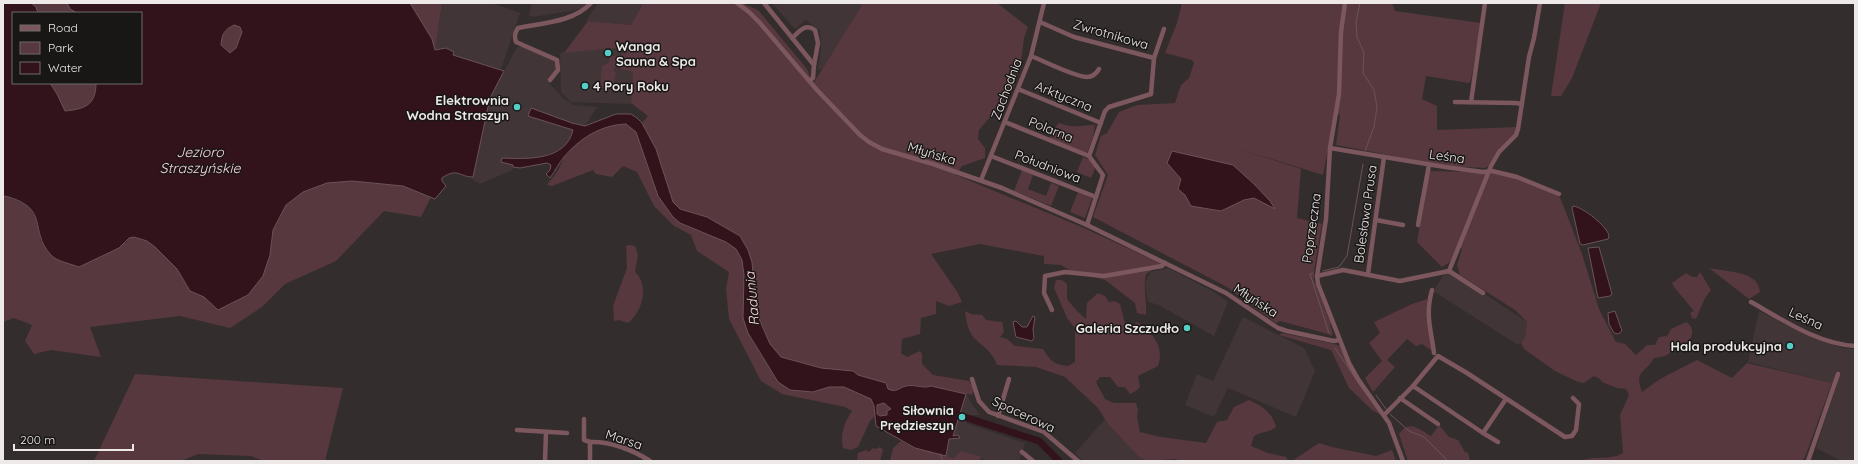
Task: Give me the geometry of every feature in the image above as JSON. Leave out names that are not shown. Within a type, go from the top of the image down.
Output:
[{"type":"street","points":[[550,80],[558,70],[557,60],[516,42],[514,37],[518,28],[573,15],[586,8],[591,3]]},
{"type":"street","name":"Młyńska","points":[[736,3],[749,12],[760,23],[809,81],[860,135],[882,149],[981,180],[1087,225],[1226,293],[1278,328],[1334,341],[1339,340]]},
{"type":"street","points":[[764,3],[814,65]]},
{"type":"street","name":"Zachodnia","points":[[981,180],[1031,56],[1044,3]]},
{"type":"street","name":"Poprzeczna","points":[[1345,3],[1341,32],[1339,94],[1330,148],[1326,219],[1316,276],[1339,340],[1354,372],[1384,415],[1394,436],[1403,461]]},
{"type":"street","points":[[1470,102],[1485,3]]},
{"type":"street","points":[[1449,271],[1499,152],[1516,135],[1540,3]]},
{"type":"street","name":"Zwrotnikowa","points":[[1040,22],[1074,37],[1154,58]]},
{"type":"street","points":[[792,38],[806,26],[810,26],[815,30],[818,43],[813,78],[809,81]]},
{"type":"street","points":[[1087,225],[1103,175],[1089,156],[1105,111],[1109,107],[1151,94],[1154,58],[1164,30]]},
{"type":"street","points":[[1031,56],[1081,76],[1092,77],[1099,69]]},
{"type":"street","name":"Arktyczna","points":[[1018,89],[1101,122]]},
{"type":"street","points":[[1455,102],[1522,104]]},
{"type":"street","name":"Polarna","points":[[1005,122],[1089,156]]},
{"type":"street","name":"Leśna","points":[[1330,148],[1429,165],[1483,172],[1490,171],[1517,177],[1559,194]]},
{"type":"street","name":"Południowa","points":[[991,156],[1096,197]]},
{"type":"street","name":"Bolesława Prusa","points":[[1368,274],[1384,157]]},
{"type":"street","points":[[1418,225],[1429,165]]},
{"type":"street","points":[[1376,220],[1403,225]]},
{"type":"street","points":[[1052,310],[1044,293],[1045,276],[1065,272],[1104,276],[1162,266],[1165,263]]},
{"type":"street","points":[[1316,276],[1343,270],[1400,281],[1449,271],[1483,293]]},
{"type":"street","points":[[1432,290],[1428,308],[1428,318],[1434,354]]},
{"type":"street","name":"Leśna","points":[[1751,302],[1802,331],[1844,345],[1855,346]]},
{"type":"street","points":[[1384,415],[1438,356],[1565,437],[1572,436],[1576,430],[1579,404],[1573,398]]},
{"type":"street","points":[[1808,461],[1838,374]]},
{"type":"street","name":"Spacerowa","points":[[972,378],[979,401],[989,412],[1044,432],[1078,461]]},
{"type":"street","points":[[998,416],[1009,379]]},
{"type":"street","points":[[1412,386],[1498,442]]},
{"type":"street","points":[[1400,398],[1438,424]]},
{"type":"street","points":[[1483,432],[1506,399]]},
{"type":"street","name":"Marsa","points":[[584,419],[584,440],[599,442],[637,452],[650,461]]},
{"type":"street","points":[[517,430],[567,433]]},
{"type":"street","points":[[545,461],[546,432]]},
{"type":"street","name":"Marsa","points":[[590,442],[590,461]]},
{"type":"street","points":[[1022,452],[1032,461]]},
{"type":"shaded area","points":[[442,3],[491,3],[520,13],[501,69],[435,50]]},
{"type":"shaded area","points":[[532,3],[587,3],[581,9],[533,17],[529,15]]},
{"type":"shaded area","points":[[598,3],[643,3],[631,25],[588,21],[587,19]]},
{"type":"shaded area","points":[[772,3],[863,3],[823,68],[818,70],[821,49],[820,30],[806,20],[795,29]]},
{"type":"shaded area","points":[[517,47],[525,47],[555,60],[557,68],[547,81],[564,99],[574,105],[597,107],[585,126],[528,116],[573,130],[571,137],[562,149],[541,157],[501,162],[513,165],[512,170],[480,184],[472,179],[490,98]]},
{"type":"shaded area","points":[[619,47],[635,47],[631,104],[571,102],[561,92],[560,53]]},
{"type":"shaded area","points":[[1168,268],[1214,292],[1228,302],[1214,336],[1159,305],[1148,302],[1145,283],[1151,272]]},
{"type":"shaded area","points":[[1446,272],[1459,277],[1527,322],[1525,336],[1521,343],[1518,345],[1433,291]]},
{"type":"shaded area","points":[[1759,311],[1801,332],[1843,348],[1855,349],[1855,461],[1841,461],[1816,448],[1837,384],[1748,362]]},
{"type":"shaded area","points":[[1243,317],[1304,348],[1315,371],[1296,417],[1228,388],[1214,417],[1185,405],[1197,374],[1213,381]]},
{"type":"shaded area","points":[[966,394],[979,415],[968,415],[966,423],[1025,443],[1019,461],[984,461],[982,457],[954,458],[946,456],[949,439],[960,437],[953,437]]},
{"type":"shaded area","points":[[1105,419],[1139,457],[1147,461],[1083,461],[1075,453]]},
{"type":"green space","points":[[31,3],[67,3],[71,9],[76,12],[38,12],[36,7]]},
{"type":"green space","points":[[410,3],[442,3],[435,50],[432,39]]},
{"type":"green space","points":[[643,3],[742,3],[758,10],[807,69],[813,84],[863,3],[997,3],[1028,27],[1024,38],[1020,70],[1010,94],[979,130],[978,139],[985,148],[985,158],[962,166],[956,175],[1084,228],[1162,264],[1146,274],[1146,315],[1137,313],[1135,303],[1105,280],[1071,271],[1061,265],[1044,264],[1044,256],[980,244],[931,254],[958,293],[962,302],[949,306],[936,301],[936,314],[921,318],[920,334],[902,339],[901,353],[907,357],[920,351],[922,354],[922,364],[933,375],[969,381],[974,389],[972,395],[931,386],[909,386],[891,390],[888,389],[886,383],[858,375],[853,371],[821,368],[781,357],[770,344],[760,321],[756,308],[752,262],[748,250],[740,236],[707,217],[680,209],[673,202],[656,149],[642,123],[648,116],[631,103],[633,72],[615,67],[613,70],[616,73],[613,88],[607,90],[600,87],[602,66],[608,63],[610,60],[609,57],[625,54],[624,47],[564,53],[588,21],[631,25]]},
{"type":"green space","points":[[1182,3],[1392,3],[1395,11],[1481,23],[1471,80],[1469,83],[1426,76],[1422,99],[1437,106],[1437,130],[1517,127],[1516,132],[1490,165],[1485,168],[1445,166],[1336,145],[1340,115],[1335,112],[1323,175],[1239,149],[1301,169],[1297,218],[1322,224],[1314,271],[1314,280],[1331,324],[1333,333],[1332,336],[1280,321],[1276,323],[1227,287],[1093,217],[1108,175],[1095,155],[1101,136],[1107,133],[1119,112],[1137,105],[1175,103],[1181,85],[1189,78],[1194,63],[1192,60],[1165,53],[1177,23]]},
{"type":"green space","points":[[1565,3],[1601,3],[1572,78],[1561,96],[1551,96]]},
{"type":"green space","points":[[234,25],[240,27],[242,32],[236,48],[230,53],[221,45],[221,41],[226,31]]},
{"type":"green space","points":[[51,84],[96,84],[94,96],[91,101],[84,107],[78,109],[65,111]]},
{"type":"green space","points":[[1059,123],[1074,126],[1095,125],[1093,137],[1087,153],[1050,138],[1053,130]]},
{"type":"green space","points":[[626,124],[636,132],[658,196],[673,217],[680,223],[726,242],[736,249],[742,260],[744,275],[743,318],[748,333],[778,382],[813,392],[829,387],[844,387],[871,399],[874,406],[875,416],[870,421],[858,447],[851,450],[843,448],[843,429],[852,411],[845,407],[782,394],[761,381],[729,319],[726,289],[729,272],[697,251],[691,235],[674,226],[654,206],[637,172],[623,166],[612,177],[596,174],[593,170],[552,186],[547,185],[558,170],[564,157],[577,143],[592,133],[608,127]]},
{"type":"green space","points":[[1083,157],[1092,161],[1096,166],[1091,178],[1077,172]]},
{"type":"green space","points":[[1022,170],[1033,175],[1028,189],[1046,196],[1051,183],[1059,186],[1051,206],[1014,191]]},
{"type":"green space","points":[[1429,171],[1478,172],[1490,175],[1491,171],[1526,180],[1560,197],[1582,254],[1599,309],[1616,342],[1625,344],[1636,355],[1647,345],[1655,345],[1659,337],[1667,336],[1671,329],[1686,322],[1689,324],[1692,333],[1686,345],[1675,347],[1666,355],[1654,358],[1642,373],[1639,380],[1642,392],[1660,379],[1697,360],[1732,378],[1747,363],[1832,383],[1805,457],[1802,461],[1581,461],[1591,458],[1613,457],[1623,453],[1620,415],[1629,395],[1626,389],[1617,388],[1602,382],[1594,376],[1584,383],[1578,382],[1555,371],[1524,349],[1521,343],[1525,336],[1527,322],[1515,310],[1460,275],[1457,265],[1462,249],[1458,247],[1450,262],[1442,267],[1417,242]]},
{"type":"green space","points":[[352,181],[403,186],[431,197],[421,217],[384,211],[336,261],[285,284],[262,307],[230,328],[180,316],[90,327],[101,357],[51,350],[34,354],[25,341],[32,325],[14,318],[3,322],[3,197],[5,196],[29,206],[38,223],[41,242],[126,243],[129,238],[134,237],[147,241],[177,269],[190,291],[204,297],[218,310],[248,295],[263,276],[270,255],[273,230],[286,205],[303,192],[327,183]]},
{"type":"green space","points":[[1078,192],[1092,198],[1085,218],[1070,212]]},
{"type":"green space","points":[[626,246],[635,246],[638,255],[635,272],[640,278],[643,291],[640,306],[633,318],[628,323],[619,320],[614,321],[613,306],[627,268]]},
{"type":"green space","points":[[1709,268],[1740,273],[1748,276],[1758,285],[1760,292],[1749,299]]},
{"type":"green space","points":[[1700,272],[1711,290],[1705,298],[1696,319],[1692,318],[1690,313],[1694,311],[1672,283],[1686,273],[1692,277],[1697,277]]},
{"type":"green space","points":[[1056,280],[1062,280],[1067,284],[1067,299],[1086,319],[1087,303],[1098,293],[1105,296],[1109,302],[1114,301],[1120,304],[1126,328],[1130,328],[1137,322],[1148,330],[1156,340],[1160,352],[1158,366],[1138,376],[1140,387],[1136,391],[1130,394],[1125,387],[1118,387],[1110,377],[1100,377],[1096,382],[1105,399],[1114,403],[1136,403],[1140,432],[1161,437],[1206,443],[1217,422],[1227,420],[1234,407],[1249,400],[1270,414],[1276,427],[1254,436],[1251,446],[1268,453],[1286,457],[1288,461],[1182,461],[1175,459],[1147,461],[1139,457],[1108,424],[1098,408],[1065,377],[1036,367],[997,365],[991,354],[975,339],[971,333],[965,311],[971,314],[982,315],[986,320],[1002,322],[1004,332],[1000,337],[1007,339],[1015,346],[1043,349],[1051,359],[1059,365],[1068,366],[1075,362],[1075,328],[1067,318],[1054,288]]},
{"type":"green space","points":[[1427,299],[1432,351],[1422,344],[1416,346],[1407,339],[1387,360],[1395,367],[1373,392],[1365,378],[1382,361],[1369,343],[1380,333],[1374,322],[1412,304]]},
{"type":"green space","points":[[1282,333],[1340,346],[1381,415],[1372,410],[1349,388],[1331,350],[1279,335]]},
{"type":"green space","points":[[135,374],[343,388],[325,461],[264,461],[251,456],[198,454],[181,461],[94,461]]},
{"type":"green space","points":[[884,403],[891,409],[887,415],[882,416],[877,414],[877,405]]},
{"type":"green space","points":[[1439,425],[1449,437],[1458,440],[1465,452],[1468,453],[1470,461],[1408,461],[1399,434],[1403,429],[1410,426],[1418,428],[1431,436]]},
{"type":"green space","points":[[901,441],[915,448],[954,458],[961,451],[982,457],[979,461],[890,461],[893,448]]},
{"type":"green space","points":[[1319,443],[1376,456],[1392,450],[1396,461],[1292,461]]},
{"type":"green space","points":[[880,447],[883,450],[880,461],[857,460],[858,453],[866,450],[869,452],[873,448],[876,449]]},
{"type":"water","name":"Jezioro Straszyńskie","points":[[3,3],[31,3],[36,7],[38,12],[12,12],[12,84],[51,84],[65,111],[78,109],[88,104],[94,96],[96,84],[142,84],[142,12],[75,12],[70,9],[67,3],[410,3],[432,39],[435,50],[446,48],[454,52],[453,55],[504,71],[490,98],[473,177],[468,177],[458,173],[447,175],[442,178],[442,181],[446,186],[435,199],[403,186],[352,181],[327,183],[303,192],[286,205],[273,230],[270,255],[263,276],[248,295],[218,310],[204,297],[190,291],[177,269],[147,241],[134,237],[129,238],[119,248],[79,267],[56,259],[44,246],[34,213],[19,201],[5,196],[3,197]],"holes":[[[234,25],[240,27],[242,32],[236,48],[230,53],[221,45],[223,35]]]},
{"type":"water","points":[[531,108],[572,123],[585,126],[616,114],[631,114],[637,118],[642,123],[656,149],[673,202],[680,209],[707,217],[740,236],[748,250],[752,262],[756,308],[760,321],[770,344],[781,357],[821,368],[853,371],[858,375],[886,383],[888,389],[891,390],[909,386],[931,386],[966,394],[953,436],[958,435],[960,438],[949,439],[946,456],[915,448],[876,426],[874,406],[871,399],[844,387],[829,387],[813,392],[790,390],[778,382],[748,333],[743,318],[744,275],[742,260],[736,249],[726,242],[680,223],[673,217],[658,196],[636,132],[626,124],[617,125],[600,130],[584,138],[562,159],[550,178],[546,174],[550,170],[551,165],[547,163],[520,168],[501,162],[502,158],[534,158],[554,153],[562,148],[569,140],[573,130],[528,116]],"holes":[[[884,403],[891,409],[887,411],[887,415],[880,416],[877,414],[877,405]]]},
{"type":"water","points":[[1172,151],[1233,165],[1254,184],[1270,201],[1275,209],[1254,198],[1244,200],[1221,211],[1191,206],[1185,195],[1178,189],[1181,179],[1167,163]]},
{"type":"water","points":[[1573,206],[1583,210],[1600,223],[1608,232],[1608,239],[1583,245],[1580,244],[1572,208]]},
{"type":"water","points":[[1599,247],[1612,294],[1610,296],[1598,298],[1588,248]]},
{"type":"water","points":[[1615,311],[1622,331],[1618,334],[1614,333],[1609,324],[1608,313]]},
{"type":"water","points":[[1033,316],[1035,317],[1033,329],[1034,338],[1032,341],[1016,337],[1013,322],[1016,321],[1022,327],[1027,327]]},
{"type":"waterway","points":[[1360,3],[1356,22],[1357,37],[1364,53],[1363,73],[1374,90],[1377,107],[1374,127],[1365,151]]},
{"type":"waterway","points":[[1323,271],[1339,267],[1347,256],[1363,164]]},
{"type":"waterway","points":[[1313,273],[1310,274],[1329,333]]},
{"type":"waterway","points":[[1335,348],[1364,391]]},
{"type":"waterway","points":[[1376,395],[1386,409]]},
{"type":"waterway","name":"Radunia","points":[[952,413],[1039,441],[1059,461]]},
{"type":"waterway","points":[[1390,414],[1409,431],[1424,437],[1448,461]]},
{"type":"waterway","points":[[940,454],[943,461]]},
{"type":"place","name":"Wanga Sauna & Spa","points":[[608,53]]},
{"type":"place","name":"4 Pory Roku","points":[[585,86]]},
{"type":"place","name":"Elektrownia Wodna Straszyn","points":[[517,107]]},
{"type":"place","name":"Galeria Szczudło","points":[[1187,328]]},
{"type":"place","name":"Hala produkcyjna","points":[[1790,346]]},
{"type":"place","name":"Siłownia Prędzieszyn","points":[[962,417]]}]
